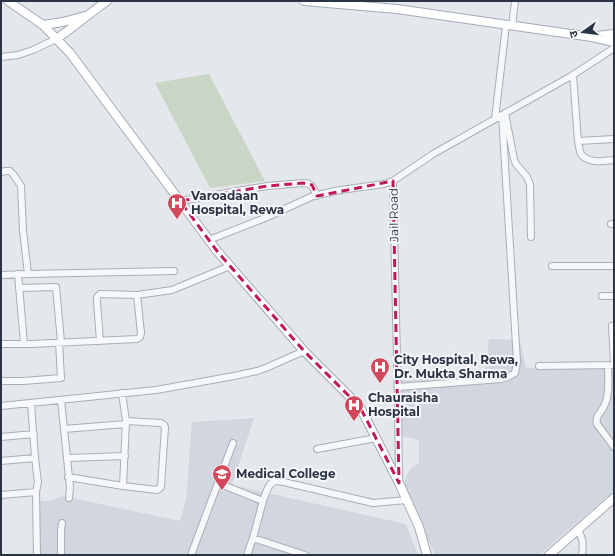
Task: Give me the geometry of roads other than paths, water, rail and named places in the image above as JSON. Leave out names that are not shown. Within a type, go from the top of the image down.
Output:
[{"type":"main road","points":[[8,1],[43,25],[70,53],[230,266],[304,351],[360,407],[407,500],[419,527],[427,555]]},
{"type":"main road","points":[[56,39],[107,1]]},
{"type":"main road","points":[[304,1],[334,2],[397,9],[592,37],[614,42]]},
{"type":"main road","points":[[43,25],[63,22],[87,15]]},
{"type":"main road","points":[[592,37],[614,34]]},
{"type":"main road","points":[[549,555],[559,551],[577,530],[614,498]]},
{"type":"street","points":[[495,119],[509,25],[515,1]]},
{"type":"street","points":[[1,57],[18,55],[33,50],[56,39]]},
{"type":"street","name":"Jail Road","points":[[399,483],[393,181],[433,154],[573,75],[614,48]]},
{"type":"street","points":[[573,75],[580,152],[588,159],[598,162],[614,160]]},
{"type":"street","points":[[503,114],[514,159],[516,164],[527,177],[530,184],[531,237]]},
{"type":"street","points":[[398,387],[501,378],[508,377],[515,373],[517,362],[503,114]]},
{"type":"street","points":[[578,141],[614,139]]},
{"type":"street","points":[[1,172],[10,171],[21,186],[23,231],[28,274]]},
{"type":"street","points":[[209,240],[317,196],[340,190],[384,184],[393,181]]},
{"type":"street","points":[[180,201],[267,186],[303,183],[312,185],[317,196]]},
{"type":"street","points":[[100,341],[97,298],[100,294],[137,295],[172,290],[230,266]]},
{"type":"street","points":[[552,266],[614,266]]},
{"type":"street","points":[[1,275],[174,271]]},
{"type":"street","points":[[18,274],[24,344]]},
{"type":"street","points":[[1,381],[61,378],[56,287],[19,288]]},
{"type":"street","points":[[1,344],[137,339],[140,337],[141,333],[137,295]]},
{"type":"street","points":[[602,296],[614,296]]},
{"type":"street","points":[[612,326],[612,365],[607,400],[596,421],[614,447]]},
{"type":"street","points":[[1,406],[156,390],[240,375],[268,367],[304,351]]},
{"type":"street","points":[[539,366],[612,365]]},
{"type":"street","points":[[122,394],[126,422],[123,486]]},
{"type":"street","points":[[61,400],[70,488],[69,498]]},
{"type":"street","points":[[32,403],[38,482],[36,492],[37,555]]},
{"type":"street","points":[[64,429],[126,422],[161,422],[164,425],[161,487],[157,490],[68,477]]},
{"type":"street","points":[[1,436],[34,434]]},
{"type":"street","points":[[317,450],[376,438]]},
{"type":"street","points":[[190,555],[233,443]]},
{"type":"street","points":[[67,458],[125,456]]},
{"type":"street","points":[[1,462],[35,458]]},
{"type":"street","points":[[247,555],[263,501],[273,482],[288,483],[373,503],[407,500]]},
{"type":"street","points":[[218,483],[263,501]]},
{"type":"street","points":[[1,495],[36,492]]},
{"type":"street","points":[[61,555],[62,523]]},
{"type":"street","points":[[577,530],[582,539],[582,555]]},
{"type":"street","points":[[253,538],[305,555]]},
{"type":"place","name":"Varoadaan Hospital, Rewa","points":[[177,220]]},
{"type":"place","name":"City Hospital, Rewa, Dr. Mukta Sharma","points":[[380,384]]},
{"type":"place","name":"Chauraisha Hospital","points":[[354,422]]},
{"type":"place","name":"Medical College","points":[[222,491]]}]
